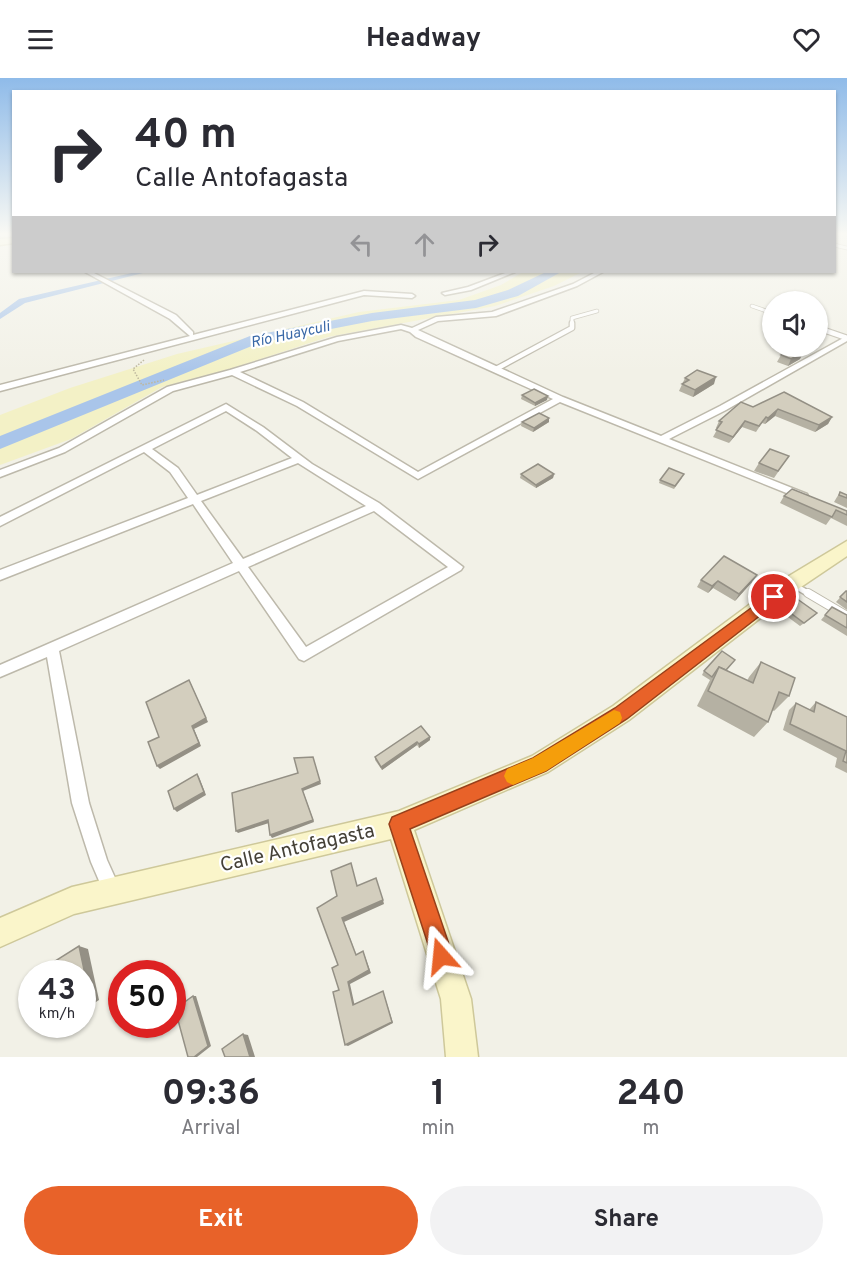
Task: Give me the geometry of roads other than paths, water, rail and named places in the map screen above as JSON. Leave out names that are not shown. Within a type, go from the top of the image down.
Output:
[{"type":"main road","name":"Calle Antofagasta","points":[[0,933],[72,901],[399,824],[540,764],[621,713],[791,584],[847,547]]},
{"type":"main road","points":[[399,824],[456,999],[462,1057]]},
{"type":"street","points":[[104,281],[173,317],[190,334]]},
{"type":"street","points":[[445,293],[469,289],[490,281]]},
{"type":"street","points":[[413,330],[436,319],[493,314],[583,281]]},
{"type":"street","points":[[0,388],[364,293],[412,296]]},
{"type":"street","points":[[0,474],[62,450],[170,389],[337,339],[401,327],[413,330],[419,335],[560,399],[814,501]]},
{"type":"street","points":[[662,439],[723,408],[847,338]]},
{"type":"street","points":[[232,372],[300,404],[418,476],[560,399]]},
{"type":"street","points":[[0,522],[226,407],[261,429],[299,459],[375,506],[456,567],[304,655],[174,470],[146,449]]},
{"type":"street","points":[[0,575],[299,459]]},
{"type":"street","points":[[0,671],[375,506]]},
{"type":"street","points":[[52,648],[83,816],[96,860],[112,891]]},
{"type":"lane","points":[[752,306],[762,310]]},
{"type":"lane","points":[[496,369],[572,328],[572,318],[597,311]]},
{"type":"lane","points":[[828,331],[847,338]]},
{"type":"lane","points":[[791,584],[847,616]]},
{"type":"waterway","points":[[0,317],[22,301],[107,281]]},
{"type":"waterway","name":"Río Huayculi","points":[[0,443],[255,339],[372,317],[476,304],[513,293],[538,281]]}]
